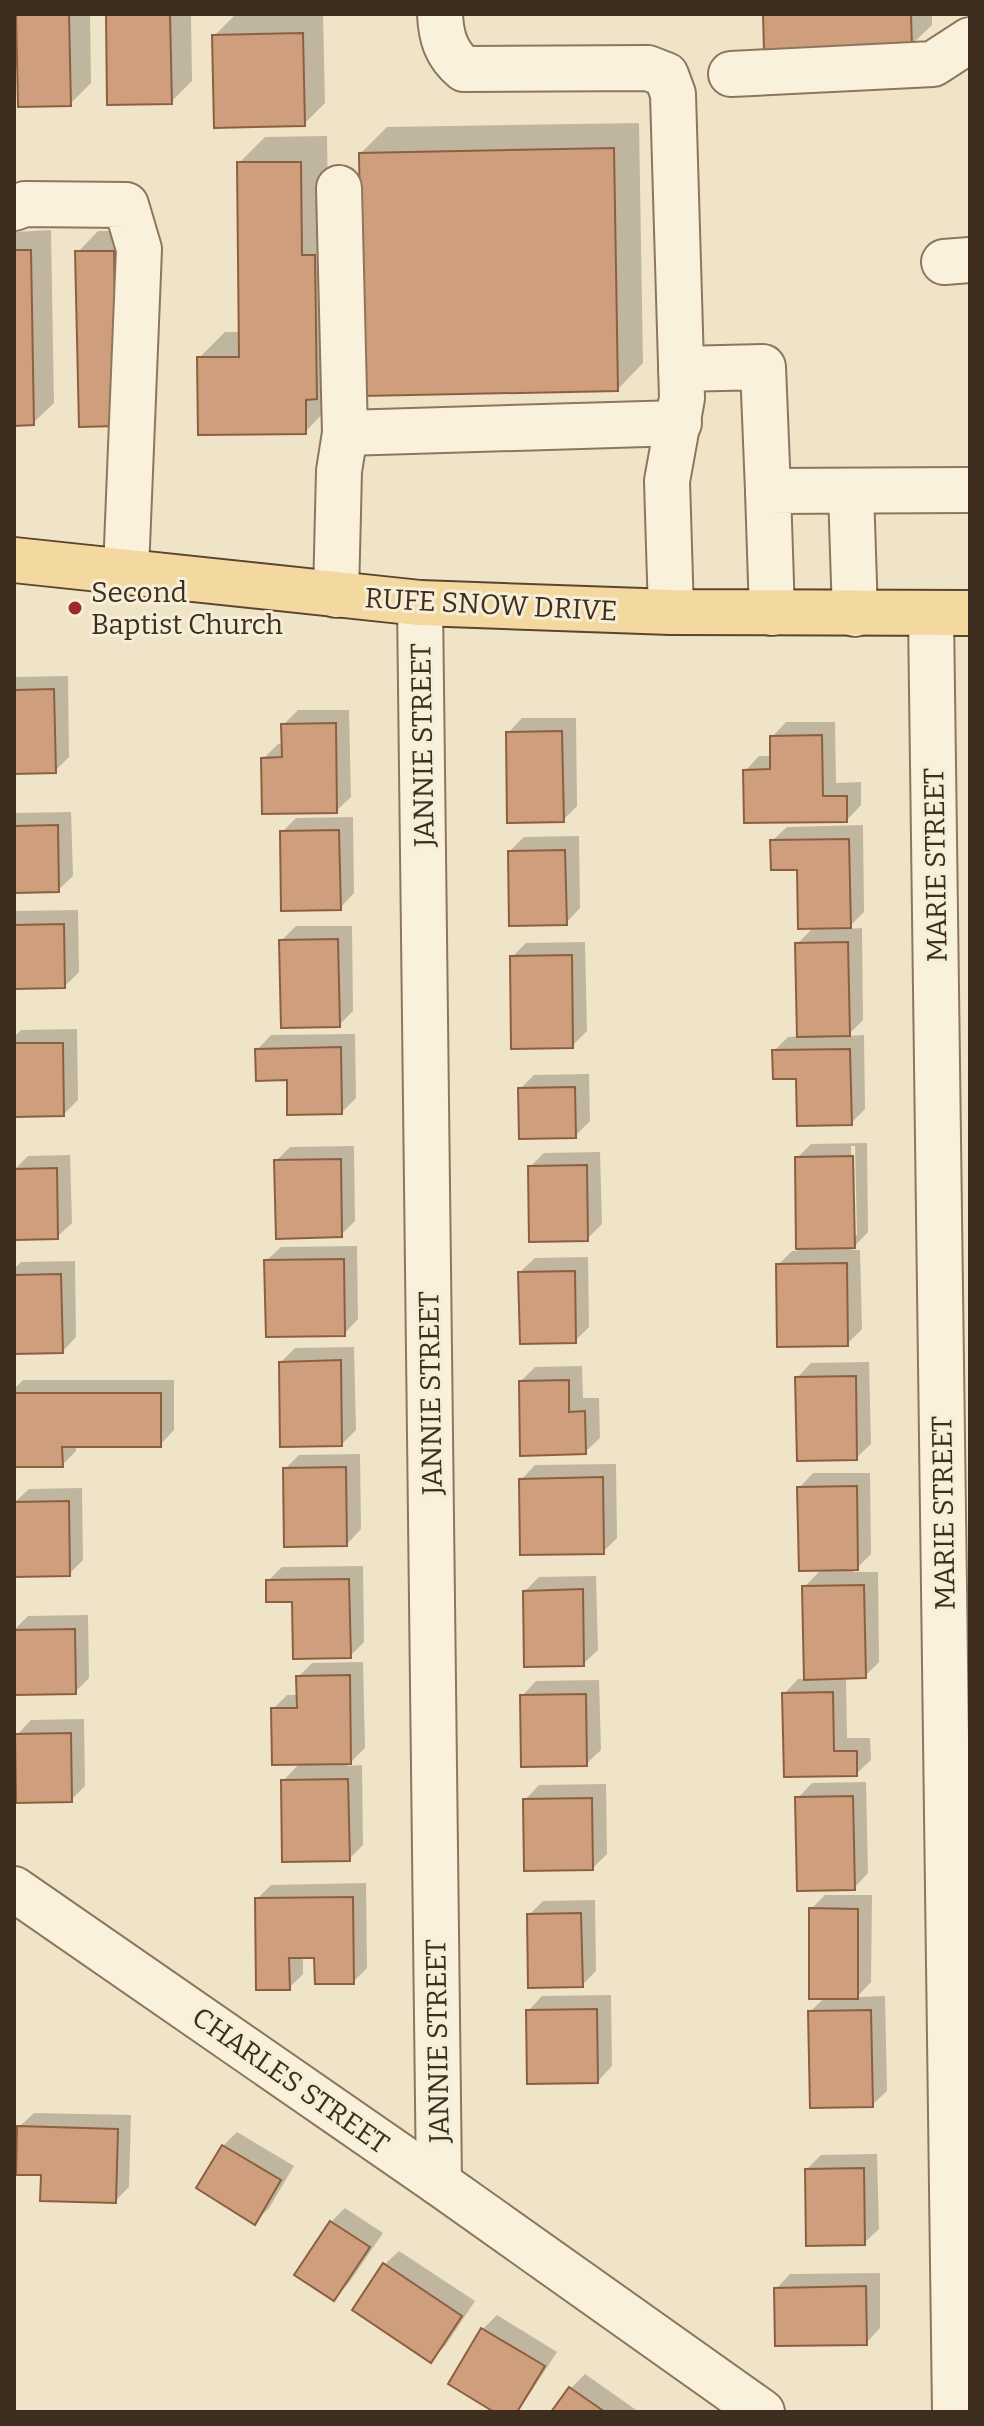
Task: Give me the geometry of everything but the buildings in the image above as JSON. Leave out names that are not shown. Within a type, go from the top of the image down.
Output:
[{"type":"main road","name":"RUFE SNOW DRIVE","points":[[14,560],[420,603],[671,612],[951,614]]},
{"type":"street","points":[[440,14],[441,34],[452,59],[464,69],[648,68],[666,75],[673,94],[682,398],[667,481],[671,612]]},
{"type":"street","points":[[731,74],[933,64],[970,40]]},
{"type":"street","points":[[336,595],[339,471],[345,433],[339,188]]},
{"type":"street","points":[[14,208],[25,204],[126,205],[132,221],[139,249],[126,571]]},
{"type":"street","points":[[681,369],[763,367],[772,613]]},
{"type":"street","points":[[345,433],[679,423]]},
{"type":"street","points":[[768,491],[970,490]]},
{"type":"street","points":[[851,491],[855,614]]},
{"type":"street","name":"JANNIE STREET","points":[[420,603],[439,2183]]},
{"type":"street","name":"MARIE STREET","points":[[951,614],[955,2412]]},
{"type":"street","name":"CHARLES STREET","points":[[14,1889],[439,2183],[762,2412]]},
{"type":"place","name":"Second Baptist Church","points":[[75,608]]}]
